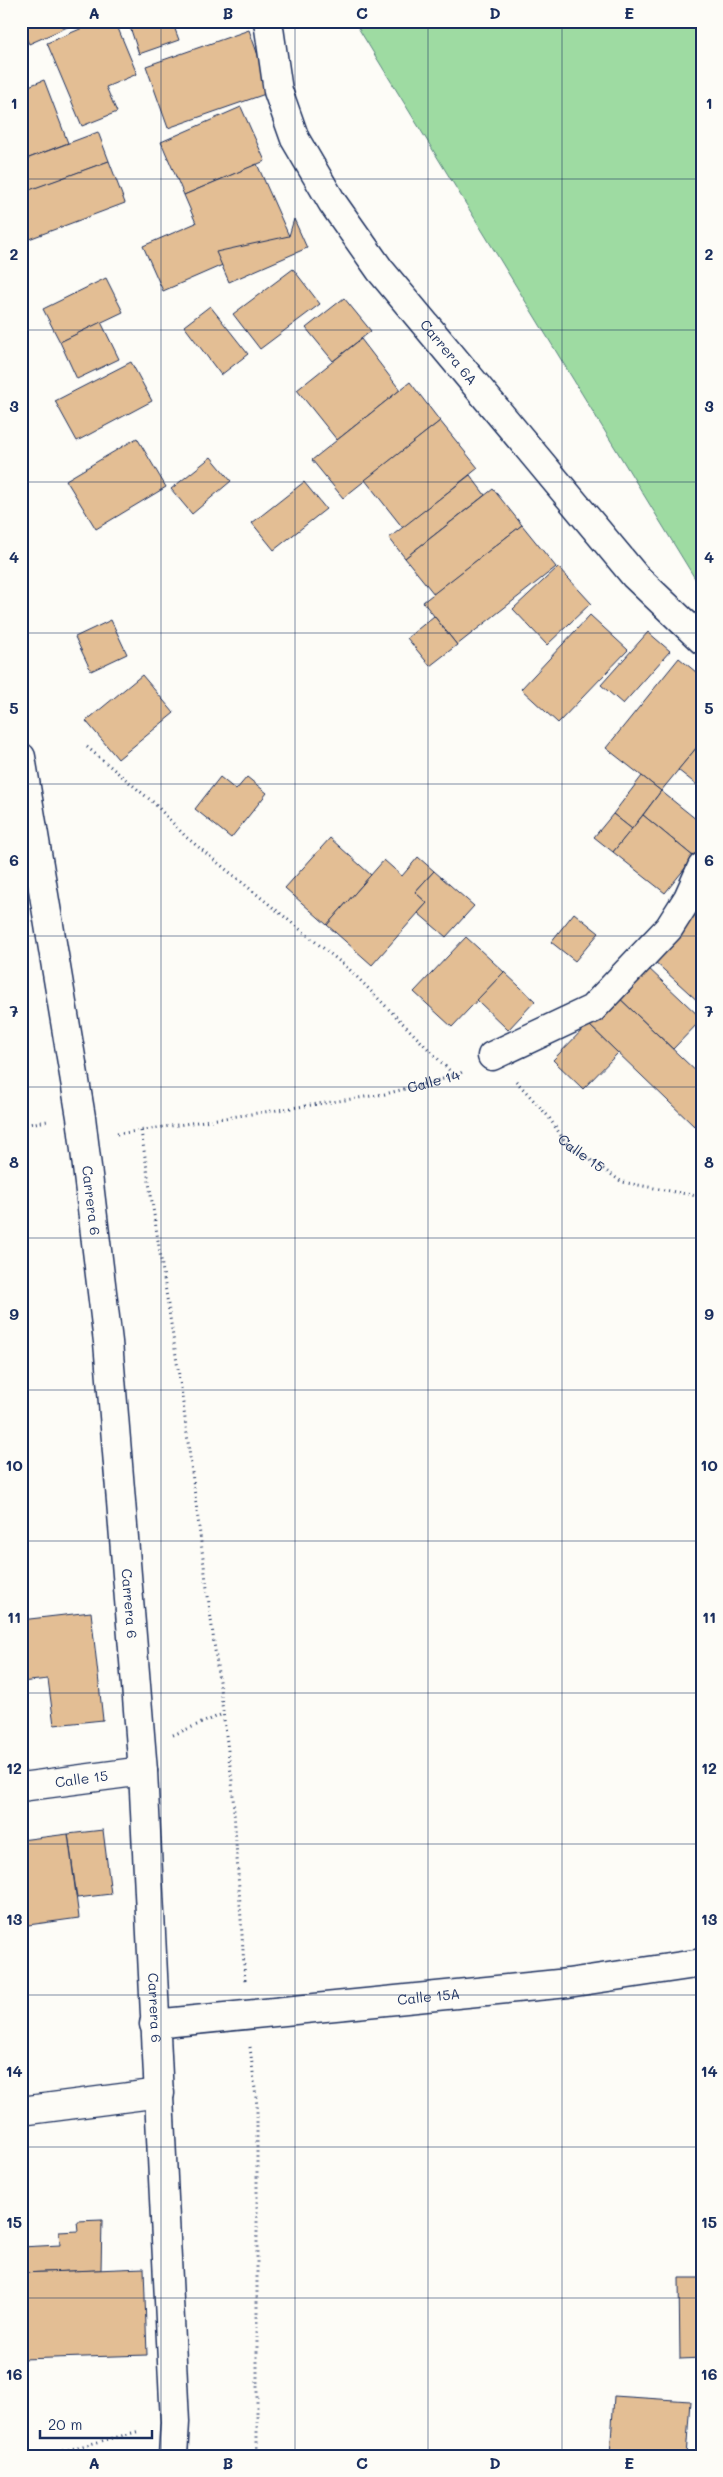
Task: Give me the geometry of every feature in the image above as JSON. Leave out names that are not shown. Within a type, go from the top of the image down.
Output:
[{"type":"street","name":"Carrera 6A","points":[[268,21],[278,91],[295,138],[332,202],[380,270],[636,576],[702,640]]},
{"type":"street","name":"Carrera 6","points":[[21,757],[84,1139],[108,1342],[142,1759],[175,2422],[173,2456]]},
{"type":"street","points":[[492,1056],[592,1008],[669,928],[688,898],[702,867]]},
{"type":"street","name":"Calle 15","points":[[21,1787],[142,1759]]},
{"type":"street","name":"Calle 15A","points":[[154,2024],[568,1983],[702,1963]]},
{"type":"street","points":[[21,2111],[160,2093]]},
{"type":"path","points":[[87,747],[154,803],[186,837],[349,969],[455,1076]]},
{"type":"path","name":"Calle 14","points":[[84,1139],[385,1094],[455,1076],[492,1056]]},
{"type":"path","name":"Calle 15","points":[[492,1056],[548,1116],[566,1143],[622,1182],[702,1197]]},
{"type":"path","points":[[141,1131],[181,1388],[232,1781],[247,2016],[257,2106],[257,2456]]},
{"type":"path","points":[[142,1759],[223,1714]]},
{"type":"path","points":[[44,2456],[175,2422]]},
{"type":"green space","points":[[354,21],[702,21],[702,590]]},
{"type":"building","points":[[21,21],[81,21],[29,44],[21,27]]},
{"type":"building","points":[[99,21],[115,21],[137,74],[106,87],[117,112],[82,126],[47,43]]},
{"type":"building","points":[[128,21],[172,21],[179,40],[139,54]]},
{"type":"building","points":[[249,30],[271,92],[168,128],[146,66]]},
{"type":"building","points":[[44,80],[68,143],[21,161],[21,89]]},
{"type":"building","points":[[241,107],[265,161],[184,195],[161,142]]},
{"type":"building","points":[[98,132],[109,161],[28,191],[21,175],[21,161]]},
{"type":"building","points":[[109,161],[125,203],[21,242],[21,193]]},
{"type":"building","points":[[257,164],[289,236],[163,291],[143,246],[196,223],[184,195]]},
{"type":"building","points":[[294,219],[307,248],[229,282],[216,252],[289,236]]},
{"type":"building","points":[[293,269],[320,304],[260,349],[233,314]]},
{"type":"building","points":[[106,278],[123,312],[60,342],[43,309]]},
{"type":"building","points":[[344,298],[371,331],[333,361],[306,328]]},
{"type":"building","points":[[210,306],[248,354],[221,375],[184,326]]},
{"type":"building","points":[[101,322],[119,359],[77,379],[60,342]]},
{"type":"building","points":[[361,339],[400,390],[337,440],[297,390]]},
{"type":"building","points":[[131,362],[152,401],[77,441],[55,401]]},
{"type":"building","points":[[410,382],[440,421],[343,498],[312,460]]},
{"type":"building","points":[[440,421],[478,468],[403,528],[365,480]]},
{"type":"building","points":[[137,438],[166,487],[96,529],[66,480]]},
{"type":"building","points":[[211,457],[231,481],[192,514],[171,489]]},
{"type":"building","points":[[470,475],[485,495],[405,558],[389,538]]},
{"type":"building","points":[[304,482],[326,509],[274,550],[252,523]]},
{"type":"building","points":[[493,489],[522,525],[434,594],[405,558]]},
{"type":"building","points":[[522,525],[556,567],[457,645],[423,602]]},
{"type":"building","points":[[558,567],[591,603],[547,645],[513,609]]},
{"type":"building","points":[[590,615],[628,650],[558,723],[521,689]]},
{"type":"building","points":[[434,616],[457,645],[430,666],[407,638]]},
{"type":"building","points":[[111,620],[127,654],[91,671],[75,637]]},
{"type":"building","points":[[648,632],[670,651],[623,704],[601,685]]},
{"type":"building","points":[[679,658],[702,677],[702,741],[661,791],[606,748]]},
{"type":"building","points":[[142,675],[174,713],[118,759],[86,721]]},
{"type":"building","points":[[702,741],[702,789],[678,770]]},
{"type":"building","points":[[642,776],[661,791],[632,829],[613,814]]},
{"type":"building","points":[[220,777],[236,790],[247,777],[267,793],[231,838],[195,809]]},
{"type":"building","points":[[661,791],[702,824],[702,848],[694,857],[643,815]]},
{"type":"building","points":[[613,814],[632,829],[613,852],[594,837]]},
{"type":"building","points":[[643,815],[694,857],[665,893],[613,852]]},
{"type":"building","points":[[330,838],[371,875],[327,925],[285,888]]},
{"type":"building","points":[[418,857],[434,871],[415,892],[427,903],[372,965],[327,925],[384,860],[402,876]]},
{"type":"building","points":[[434,871],[474,906],[446,937],[418,913],[427,903],[415,892]]},
{"type":"building","points":[[574,913],[599,933],[575,961],[551,942]]},
{"type":"building","points":[[694,915],[702,922],[701,1004],[653,960]]},
{"type":"building","points":[[466,937],[504,972],[452,1027],[414,992]]},
{"type":"building","points":[[645,965],[702,1019],[673,1049],[616,995]]},
{"type":"building","points":[[504,972],[535,1001],[508,1030],[477,1000]]},
{"type":"building","points":[[616,995],[702,1077],[702,1117],[694,1126],[588,1024]]},
{"type":"building","points":[[588,1024],[618,1053],[583,1089],[553,1060]]},
{"type":"building","points":[[91,1612],[103,1720],[54,1725],[48,1679],[21,1682],[21,1620]]},
{"type":"building","points":[[103,1830],[111,1894],[77,1898],[68,1834]]},
{"type":"building","points":[[68,1834],[79,1918],[21,1926],[21,1840]]},
{"type":"building","points":[[102,2220],[101,2270],[21,2273],[21,2247],[60,2245],[59,2232],[78,2231],[77,2221]]},
{"type":"building","points":[[144,2268],[147,2355],[22,2359],[21,2273]]},
{"type":"building","points":[[679,2278],[702,2278],[702,2358],[680,2359]]},
{"type":"building","points":[[614,2396],[690,2401],[686,2456],[610,2456]]}]
